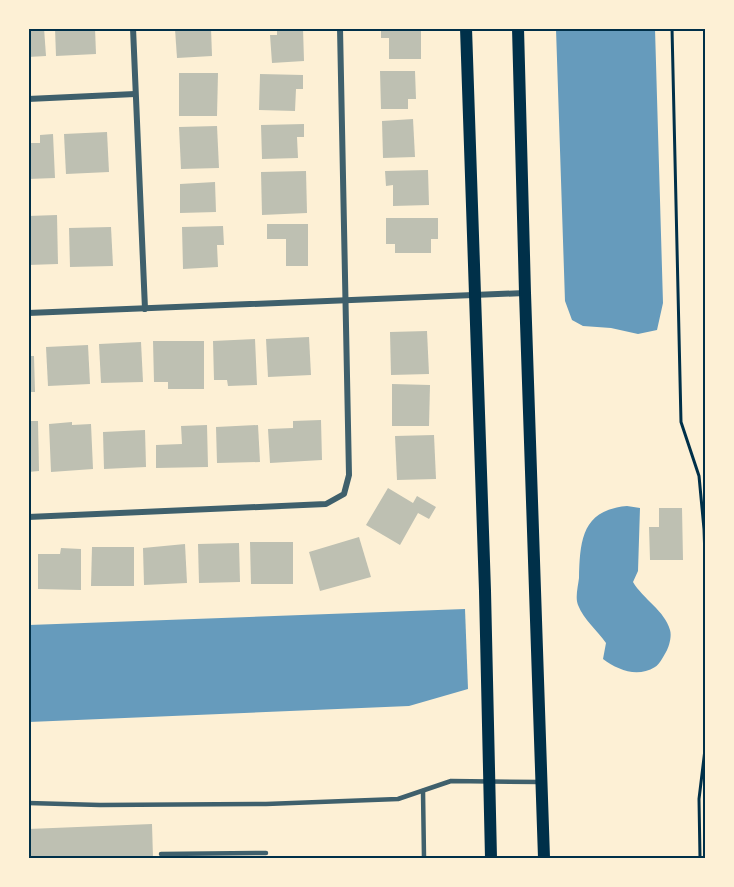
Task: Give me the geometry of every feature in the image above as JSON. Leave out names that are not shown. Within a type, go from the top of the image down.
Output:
[{"type":"main road","points":[[466,28],[485,591],[491,858]]},
{"type":"main road","points":[[518,28],[544,858]]},
{"type":"street","points":[[133,28],[145,309]]},
{"type":"street","points":[[28,517],[326,504],[344,494],[350,475],[340,28]]},
{"type":"street","points":[[28,99],[135,94]]},
{"type":"street","points":[[28,313],[525,293]]},
{"type":"lane","points":[[28,803],[112,805],[398,800],[451,781],[541,782]]},
{"type":"lane","points":[[423,790],[424,858]]},
{"type":"lane","points":[[160,854],[266,853]]},
{"type":"path","points":[[672,28],[681,422],[699,476],[705,529],[705,587]]},
{"type":"path","points":[[700,858],[699,799],[705,741]]},
{"type":"water","points":[[556,29],[655,29],[663,303],[657,330],[638,334],[611,328],[583,326],[572,320],[565,301]]},
{"type":"water","points":[[627,506],[640,508],[638,571],[633,582],[664,617],[671,632],[668,647],[659,663],[641,672],[621,669],[603,659],[606,643],[584,615],[577,599],[581,551],[586,529],[601,514]]},
{"type":"water","points":[[465,609],[468,689],[409,706],[29,722],[29,625]]},
{"type":"building","points":[[28,28],[44,28],[46,56],[28,57]]},
{"type":"building","points":[[55,28],[95,28],[96,54],[56,56]]},
{"type":"building","points":[[211,28],[212,56],[177,58],[175,29]]},
{"type":"building","points":[[277,28],[303,28],[304,61],[272,63],[270,35],[277,35]]},
{"type":"building","points":[[381,28],[421,28],[421,59],[389,59],[389,38],[381,38]]},
{"type":"building","points":[[380,71],[415,71],[416,99],[408,99],[408,109],[381,109]]},
{"type":"building","points":[[179,73],[218,73],[217,116],[179,116]]},
{"type":"building","points":[[260,74],[303,75],[303,89],[296,89],[295,111],[259,110]]},
{"type":"building","points":[[413,119],[415,157],[383,158],[382,121]]},
{"type":"building","points":[[304,124],[304,137],[297,137],[298,158],[262,159],[261,125]]},
{"type":"building","points":[[217,126],[219,168],[181,169],[179,127]]},
{"type":"building","points":[[107,132],[109,172],[66,174],[64,134]]},
{"type":"building","points":[[53,134],[55,178],[28,179],[28,143],[40,143],[40,135]]},
{"type":"building","points":[[428,170],[429,205],[393,206],[393,185],[386,186],[385,171]]},
{"type":"building","points":[[306,171],[307,213],[262,215],[261,172]]},
{"type":"building","points":[[215,182],[216,212],[180,213],[180,184]]},
{"type":"building","points":[[57,215],[58,264],[28,265],[28,216]]},
{"type":"building","points":[[386,218],[438,218],[438,239],[431,239],[431,253],[395,253],[395,244],[386,244]]},
{"type":"building","points":[[267,224],[308,224],[308,266],[286,266],[286,239],[267,239]]},
{"type":"building","points":[[223,226],[224,245],[217,245],[218,267],[183,269],[182,227]]},
{"type":"building","points":[[111,227],[113,266],[70,267],[69,228]]},
{"type":"building","points":[[427,331],[429,374],[391,375],[390,332]]},
{"type":"building","points":[[309,337],[311,375],[268,377],[266,339]]},
{"type":"building","points":[[255,339],[257,385],[228,386],[227,380],[214,380],[213,341]]},
{"type":"building","points":[[153,341],[204,341],[204,389],[168,389],[168,382],[154,382]]},
{"type":"building","points":[[141,342],[143,382],[101,383],[99,344]]},
{"type":"building","points":[[88,345],[90,384],[48,386],[46,347]]},
{"type":"building","points":[[28,356],[34,356],[35,392],[28,392]]},
{"type":"building","points":[[392,384],[430,385],[429,426],[392,426]]},
{"type":"building","points":[[321,420],[322,460],[270,463],[268,429],[293,428],[293,421]]},
{"type":"building","points":[[28,421],[38,421],[39,471],[28,472]]},
{"type":"building","points":[[72,422],[72,425],[91,424],[93,469],[51,472],[49,424]]},
{"type":"building","points":[[207,425],[208,467],[156,468],[156,445],[182,444],[181,426]]},
{"type":"building","points":[[258,425],[260,462],[217,463],[216,427]]},
{"type":"building","points":[[145,430],[146,467],[104,469],[103,432]]},
{"type":"building","points":[[434,435],[436,479],[397,480],[395,436]]},
{"type":"building","points":[[388,488],[413,503],[417,496],[436,507],[429,519],[418,513],[400,545],[366,525]]},
{"type":"building","points":[[659,508],[682,508],[683,560],[650,560],[649,527],[659,527]]},
{"type":"building","points":[[359,537],[371,577],[320,591],[309,552]]},
{"type":"building","points":[[250,542],[293,542],[293,584],[251,584]]},
{"type":"building","points":[[239,543],[240,582],[199,583],[198,544]]},
{"type":"building","points":[[185,544],[187,583],[144,585],[143,548]]},
{"type":"building","points":[[92,547],[134,547],[134,586],[91,586]]},
{"type":"building","points":[[61,548],[81,549],[81,590],[38,589],[38,554],[60,554]]},
{"type":"building","points":[[152,824],[153,858],[28,858],[28,829]]}]
